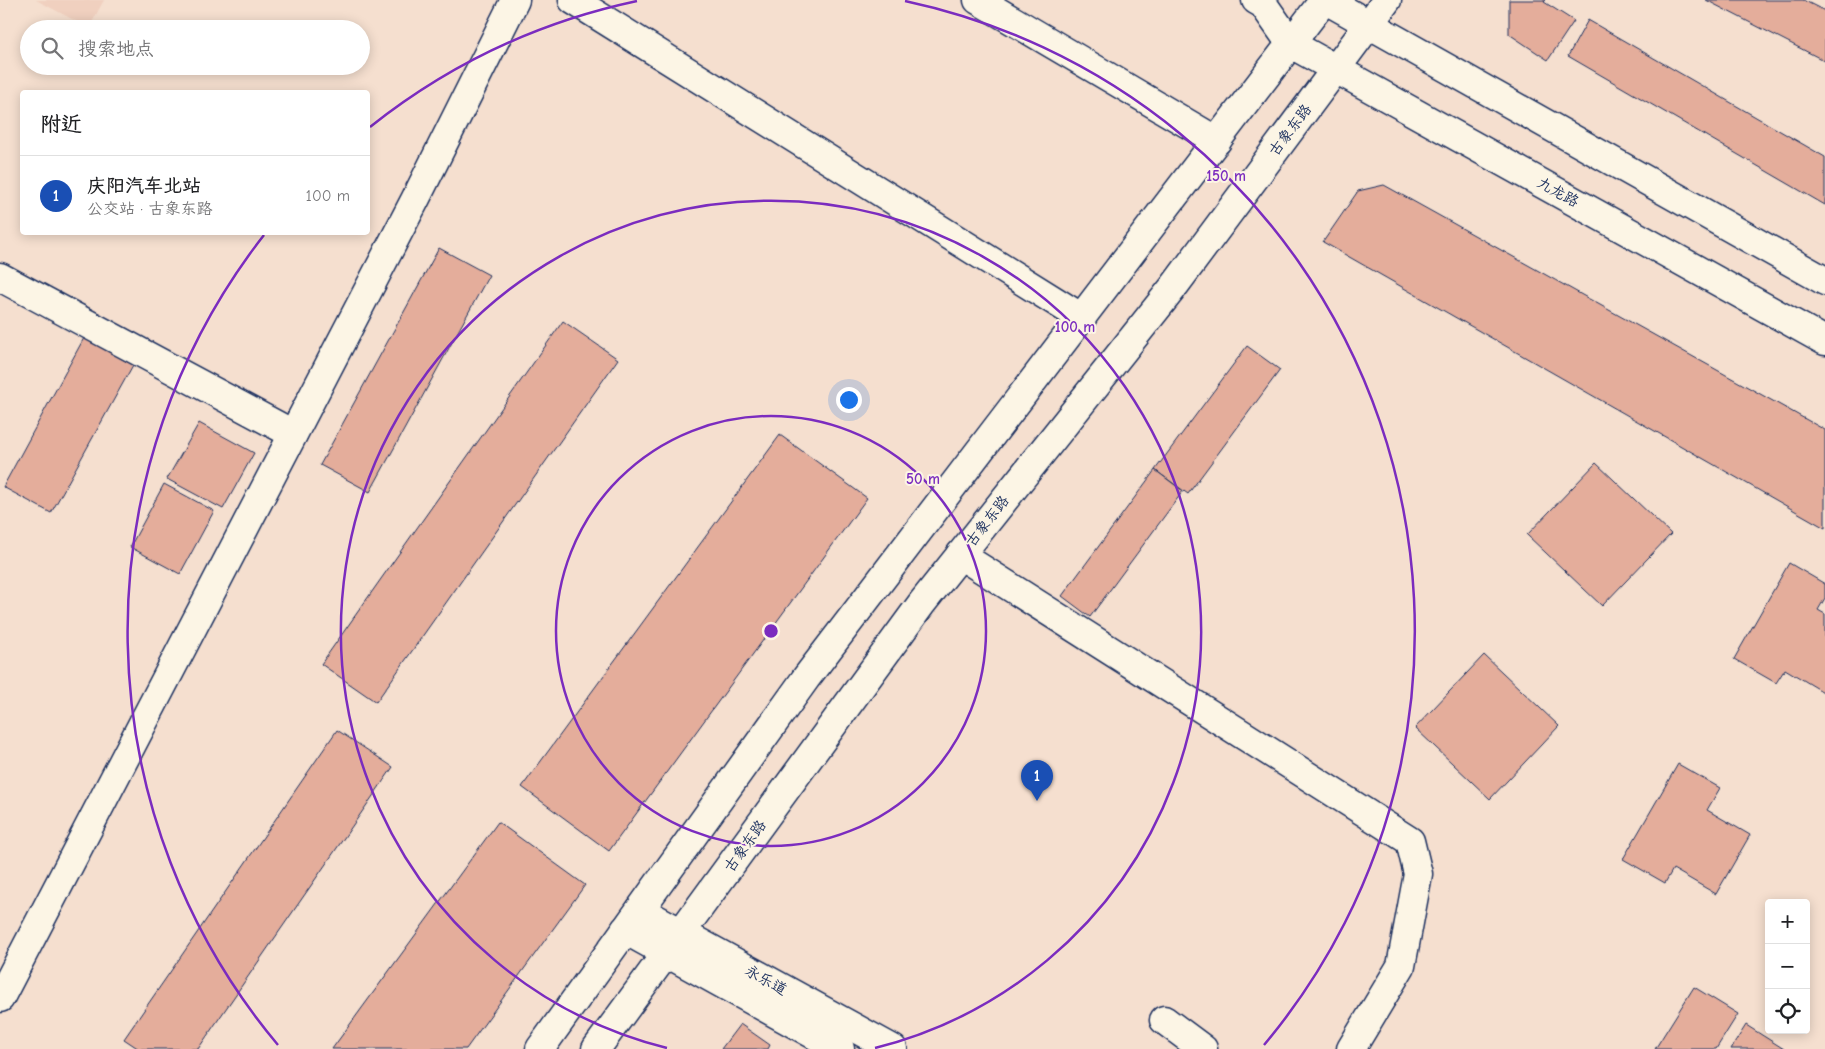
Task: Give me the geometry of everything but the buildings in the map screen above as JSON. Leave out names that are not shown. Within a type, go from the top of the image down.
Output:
[{"type":"main road","points":[[0,998],[415,200],[515,0]]},
{"type":"main road","points":[[573,0],[1082,318]]},
{"type":"main road","points":[[978,0],[1217,141]]},
{"type":"main road","points":[[1256,0],[1263,4],[1291,44]]},
{"type":"main road","points":[[540,1049],[806,678],[1325,0],[1825,281]]},
{"type":"main road","name":"古象东路","points":[[596,1049],[922,603],[1172,289],[1387,0]]},
{"type":"main road","name":"九龙路","points":[[1291,44],[1825,341]]},
{"type":"main road","points":[[0,277],[293,434]]},
{"type":"main road","points":[[960,555],[1410,841],[1418,874],[1401,966],[1351,1049]]},
{"type":"main road","name":"永乐道","points":[[633,920],[674,943],[840,1049]]},
{"type":"main road","name":"永乐道","points":[[674,943],[893,1049]]},
{"type":"main road","points":[[1164,1020],[1203,1049]]},
{"type":"shaded area","points":[[36,0],[104,0],[93,20],[74,20]]},
{"type":"place","name":"庆阳汽车北站","points":[[1037,801]]}]
